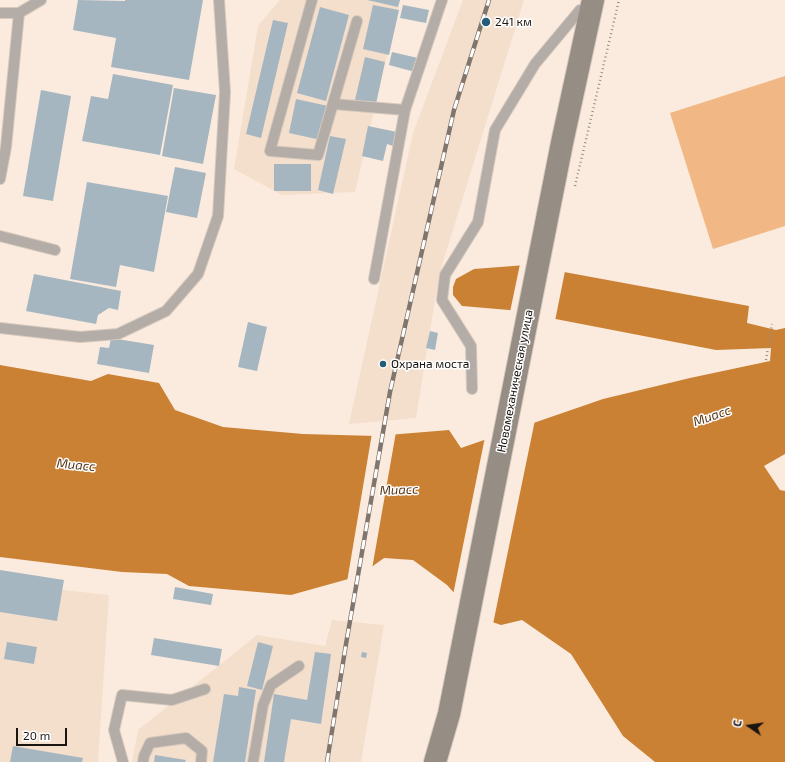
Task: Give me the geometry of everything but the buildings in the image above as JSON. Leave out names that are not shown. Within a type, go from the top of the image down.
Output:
[{"type":"main road","name":"Новомеханическая улица","points":[[435,762],[449,714],[562,143],[585,37],[584,3]]},
{"type":"lane","points":[[0,13],[20,13],[41,0]]},
{"type":"lane","points":[[0,328],[80,337],[118,334],[166,311],[198,274],[218,216],[224,92],[219,0]]},
{"type":"lane","points":[[312,0],[270,150],[318,155],[357,21]]},
{"type":"lane","points":[[374,279],[405,110],[442,0]]},
{"type":"lane","points":[[472,389],[471,346],[442,300],[445,275],[478,222],[495,130],[535,64],[584,3]]},
{"type":"lane","points":[[0,179],[6,147],[20,13]]},
{"type":"lane","points":[[333,104],[405,110]]},
{"type":"lane","points":[[0,236],[55,250]]},
{"type":"lane","points":[[253,762],[263,705],[272,685],[299,666]]},
{"type":"lane","points":[[123,762],[114,730],[122,695],[172,700],[205,689]]},
{"type":"lane","points":[[143,762],[150,743],[186,738],[202,751],[200,762]]},
{"type":"path","points":[[574,190],[619,0]]},
{"type":"path","points":[[766,360],[772,324]]},
{"type":"shaded area","points":[[280,0],[400,0],[355,192],[282,195],[234,169],[258,26]]},
{"type":"shaded area","points":[[463,0],[524,0],[439,275],[416,418],[349,424],[413,133]]},
{"type":"shaded area","points":[[785,76],[785,226],[713,249],[670,113]]},
{"type":"shaded area","points":[[0,583],[109,595],[98,762],[0,762]]},
{"type":"shaded area","points":[[332,620],[384,625],[361,762],[132,762],[138,730],[257,635],[325,646]]},
{"type":"water","name":"Миасс","points":[[526,265],[749,306],[747,323],[776,330],[785,328],[785,454],[764,466],[780,490],[785,491],[785,762],[655,762],[623,736],[571,654],[522,620],[501,625],[475,616],[447,585],[413,560],[384,558],[359,576],[291,595],[189,586],[167,574],[122,572],[0,557],[0,365],[91,381],[108,374],[159,383],[175,410],[223,427],[303,434],[376,436],[449,430],[461,448],[603,399],[770,361],[771,348],[716,350],[509,310],[462,306],[453,295],[453,287],[456,279],[474,269]]},
{"type":"pier","points":[[526,263],[565,271],[555,321],[510,312],[520,264]]},
{"type":"pier","points":[[535,420],[493,624],[473,617],[453,595],[485,437]]},
{"type":"pier","points":[[396,432],[372,569],[360,578],[347,582],[372,433]]},
{"type":"railway","points":[[327,762],[390,392],[454,110],[489,0]]},
{"type":"place","name":"241 км","points":[[486,22]]},
{"type":"place","name":"Охрана моста","points":[[383,364]]}]
